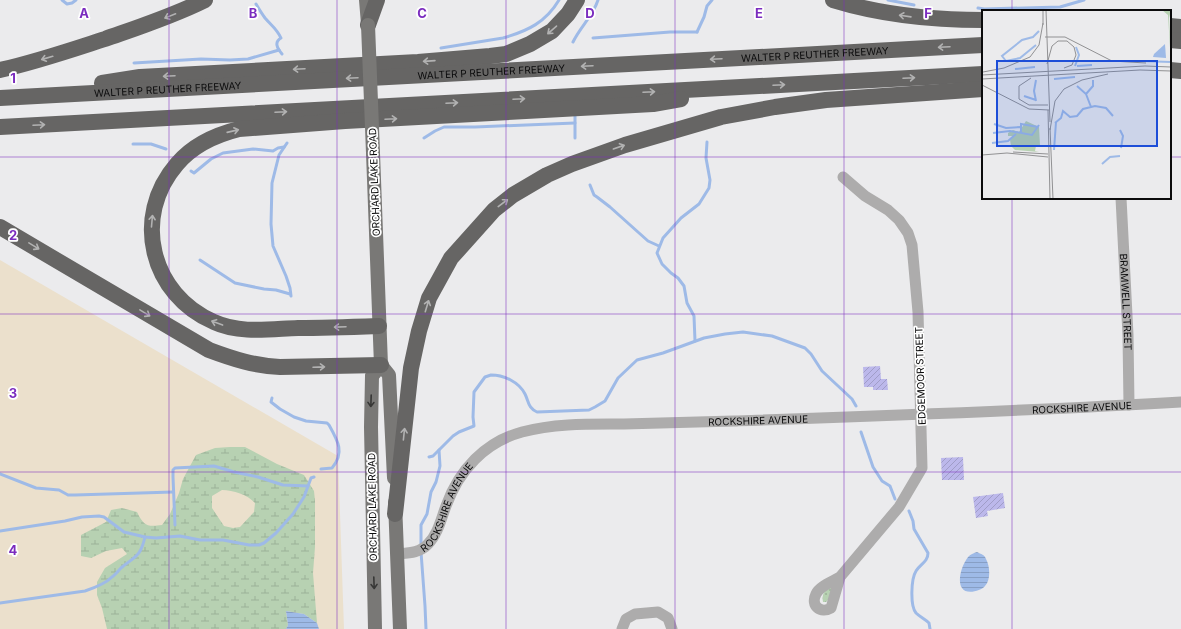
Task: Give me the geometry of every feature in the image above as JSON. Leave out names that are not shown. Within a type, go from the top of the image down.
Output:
[{"type":"highway","points":[[0,70],[51,57],[134,29],[173,15],[205,0]]},
{"type":"highway","points":[[368,25],[377,0]]},
{"type":"highway","points":[[1,97],[140,77],[410,62],[506,54],[530,44],[552,31],[568,14],[577,0]]},
{"type":"highway","points":[[833,0],[866,9],[906,16],[944,20],[982,20]]},
{"type":"highway","points":[[1171,26],[1181,27]]},
{"type":"highway","points":[[1171,40],[1181,41]]},
{"type":"highway","name":"WALTER P REUTHER FREEWAY","points":[[1,97],[982,44]]},
{"type":"highway","points":[[1171,70],[1181,71]]},
{"type":"highway","points":[[0,127],[982,74]]},
{"type":"highway","points":[[379,326],[244,330],[215,323],[193,310],[175,294],[162,274],[155,258],[152,242],[154,207],[159,191],[172,171],[187,154],[197,146],[223,133],[239,129],[344,121],[653,104],[739,87]]},
{"type":"highway","points":[[395,522],[412,368],[419,331],[429,298],[451,258],[494,210],[513,195],[547,175],[572,164],[625,145],[721,117],[775,106],[826,100],[982,89]]},
{"type":"highway","points":[[0,227],[209,350],[235,360],[274,367],[381,365]]},
{"type":"main road","name":"ORCHARD LAKE ROAD","points":[[366,0],[381,365],[389,375],[400,629]]},
{"type":"main road","name":"ORCHARD LAKE ROAD","points":[[375,629],[370,446],[372,376],[381,365]]},
{"type":"main road","points":[[372,530],[379,517],[384,515],[395,522]]},
{"type":"street","name":"EDGEMOOR STREET","points":[[840,577],[899,507],[922,468],[922,414],[918,312],[912,245],[908,233],[899,220],[888,210],[865,196],[843,177]]},
{"type":"street","name":"BRAMWELL STREET","points":[[1121,199],[1128,335],[1129,405]]},
{"type":"street","name":"ROCKSHIRE AVENUE","points":[[397,554],[412,553],[421,550],[428,544],[438,529],[449,497],[463,472],[471,463],[493,444],[506,437],[542,428],[569,425],[715,422],[1181,402]]},
{"type":"street","points":[[622,629],[626,619],[631,616],[636,614],[658,612],[668,618],[672,629]]},
{"type":"shaded area","points":[[0,260],[338,456],[344,629],[0,629]]},
{"type":"green space","points":[[245,447],[277,464],[304,475],[314,491],[315,547],[313,573],[317,623],[304,614],[286,611],[288,625],[286,629],[107,629],[97,595],[97,582],[105,568],[127,554],[122,548],[106,551],[91,558],[81,556],[81,535],[106,522],[111,510],[122,508],[137,512],[146,524],[153,526],[162,525],[170,514],[183,479],[196,455],[215,448]],"holes":[[[222,490],[244,495],[255,503],[254,512],[240,527],[233,528],[224,526],[212,508],[212,496]]]},
{"type":"green space","points":[[833,583],[830,598],[826,602],[823,602],[825,591]]},
{"type":"water","points":[[977,552],[984,556],[987,562],[989,569],[988,580],[983,588],[970,592],[962,588],[960,576],[964,563],[969,556]]},
{"type":"water","points":[[286,611],[304,614],[317,623],[319,629],[286,629],[288,625]]},
{"type":"building","points":[[880,366],[881,379],[887,379],[888,390],[873,390],[873,387],[864,387],[863,367]]},
{"type":"building","points":[[963,457],[964,480],[942,480],[941,458]]},
{"type":"building","points":[[1003,493],[1005,508],[987,511],[988,516],[976,518],[973,497]]},
{"type":"waterway","points":[[62,0],[67,4],[76,0]]},
{"type":"waterway","points":[[441,48],[503,38],[528,29],[542,20],[554,8],[559,0]]},
{"type":"waterway","points":[[573,42],[596,6],[598,0]]},
{"type":"waterway","points":[[697,32],[707,6],[712,0]]},
{"type":"waterway","points":[[888,0],[914,5]]},
{"type":"waterway","points":[[978,8],[1060,7],[1084,0]]},
{"type":"waterway","points":[[256,4],[281,38],[277,45],[282,54]]},
{"type":"waterway","points":[[593,38],[670,32],[697,32]]},
{"type":"waterway","points":[[134,63],[201,59],[248,59],[279,50]]},
{"type":"waterway","points":[[575,115],[575,138]]},
{"type":"waterway","points":[[424,138],[444,127],[575,123]]},
{"type":"waterway","points":[[695,341],[694,316],[687,303],[684,286],[678,278],[662,264],[657,253],[663,238],[681,218],[699,204],[709,188],[710,180],[706,158],[707,142]]},
{"type":"waterway","points":[[287,143],[279,155],[272,183],[271,224],[273,246],[286,276],[291,296]]},
{"type":"waterway","points":[[133,144],[151,144],[166,149]]},
{"type":"waterway","points":[[191,171],[194,173],[211,159],[223,153],[253,149],[273,151],[284,147]]},
{"type":"waterway","points":[[590,185],[594,195],[610,207],[648,241],[659,246]]},
{"type":"waterway","points":[[200,260],[235,283],[290,294]]},
{"type":"waterway","points":[[429,457],[433,456],[453,436],[474,426],[474,392],[485,377],[496,375],[511,380],[519,386],[525,394],[530,407],[537,412],[589,410],[605,401],[618,378],[637,360],[663,353],[704,338],[725,334],[743,332],[772,336],[805,348],[811,354],[822,371],[852,399],[856,406]]},
{"type":"waterway","points":[[272,398],[271,402],[294,417],[306,421],[327,423],[329,425],[335,436],[339,447],[339,452],[336,463],[332,468],[321,469]]},
{"type":"waterway","points":[[861,432],[873,467],[882,481],[890,486],[895,499]]},
{"type":"waterway","points":[[421,547],[421,525],[427,514],[431,492],[436,482],[440,466],[439,450]]},
{"type":"waterway","points":[[175,525],[173,477],[173,470],[175,468],[214,466],[283,485],[308,486]]},
{"type":"waterway","points":[[0,474],[36,488],[59,490],[68,495],[173,492]]},
{"type":"waterway","points":[[0,531],[82,517],[99,516],[104,517],[124,532],[145,537],[156,538],[180,536],[200,540],[223,540],[249,545],[259,545],[264,543],[276,533],[293,514],[304,497],[311,478],[314,477]]},
{"type":"waterway","points":[[909,511],[914,529],[928,553],[927,559],[914,575],[912,592],[913,605],[916,613],[929,623],[930,629]]},
{"type":"waterway","points":[[0,603],[85,591],[99,586],[106,582],[139,553],[145,537]]},
{"type":"waterway","points":[[421,552],[426,629]]}]
